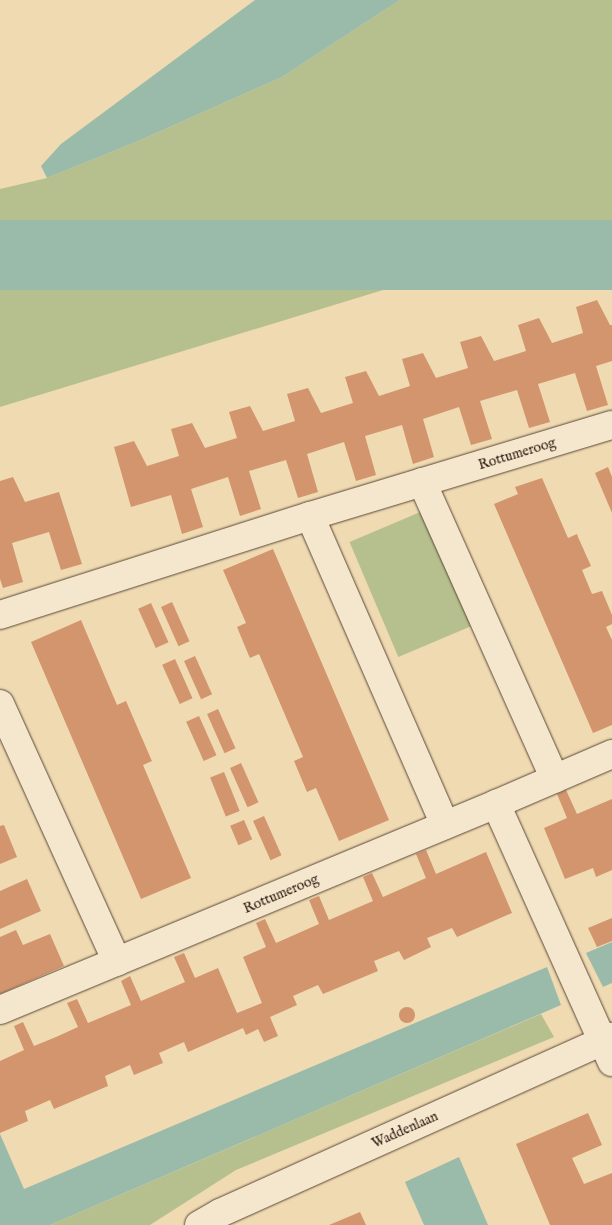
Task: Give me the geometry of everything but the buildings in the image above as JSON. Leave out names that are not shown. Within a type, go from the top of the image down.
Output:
[{"type":"street","name":"Rottumeroog","points":[[0,615],[310,516],[612,425]]},
{"type":"street","points":[[422,482],[555,779]]},
{"type":"street","points":[[310,516],[445,825]]},
{"type":"street","points":[[0,704],[117,962]]},
{"type":"street","name":"Rottumeroog","points":[[0,1010],[612,754]]},
{"type":"street","points":[[496,804],[608,1047]]},
{"type":"street","name":"Waddenlaan","points":[[216,1221],[608,1047]]},
{"type":"green space","points":[[400,0],[612,0],[612,220],[0,407],[0,189],[47,178],[136,142],[282,77]]},
{"type":"green space","points":[[425,510],[474,625],[398,657],[350,542]]},
{"type":"green space","points":[[541,1014],[554,1037],[236,1170],[150,1225],[50,1225]]},
{"type":"shaded area","points":[[255,0],[400,0],[282,77],[136,142],[47,178],[41,166],[61,144]]},
{"type":"shaded area","points":[[0,220],[612,220],[612,290],[0,290]]},
{"type":"shaded area","points":[[612,942],[612,983],[603,987],[586,953]]},
{"type":"shaded area","points":[[547,967],[561,1005],[50,1225],[0,1225],[0,1134],[24,1189]]},
{"type":"shaded area","points":[[459,1157],[488,1225],[424,1225],[405,1182]]}]
